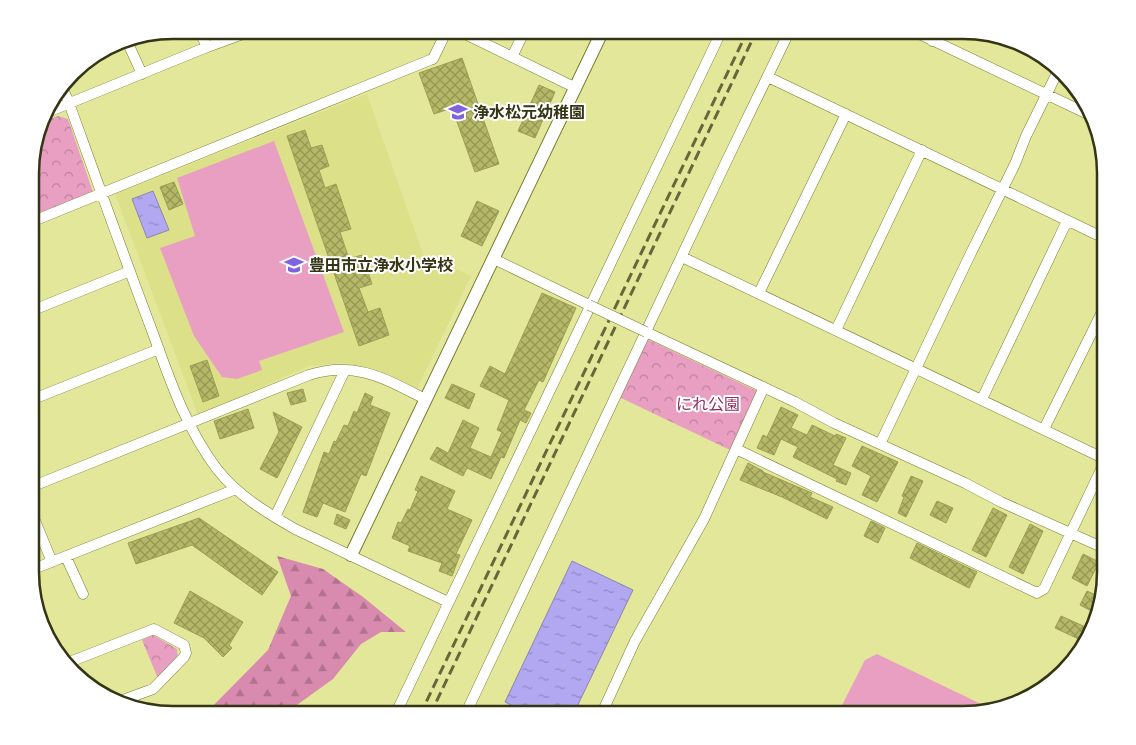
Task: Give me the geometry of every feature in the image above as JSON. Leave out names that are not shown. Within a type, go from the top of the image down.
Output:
[{"type":"street","points":[[203,39],[207,47]]},
{"type":"street","points":[[55,109],[229,39]]},
{"type":"street","points":[[39,219],[433,59],[443,39]]},
{"type":"street","points":[[475,39],[576,88]]},
{"type":"street","points":[[512,57],[521,39]]},
{"type":"street","points":[[351,555],[599,39]]},
{"type":"street","points":[[400,706],[718,39]]},
{"type":"street","points":[[469,706],[786,39]]},
{"type":"street","points":[[928,39],[1082,111]]},
{"type":"street","points":[[129,46],[142,74]]},
{"type":"street","points":[[880,444],[1056,76]]},
{"type":"street","points":[[768,77],[1097,235]]},
{"type":"street","points":[[65,93],[188,424],[213,464],[236,489],[254,504],[295,529],[448,602]]},
{"type":"street","points":[[759,293],[846,114]]},
{"type":"street","points":[[836,330],[922,150]]},
{"type":"street","points":[[982,400],[1067,221]]},
{"type":"street","points":[[682,257],[1097,455]]},
{"type":"street","points":[[494,259],[880,444],[953,477],[1001,502],[1097,545]]},
{"type":"street","points":[[39,308],[130,271]]},
{"type":"street","points":[[1044,429],[1097,322]]},
{"type":"street","points":[[39,397],[159,348]]},
{"type":"street","points":[[39,484],[309,375],[330,370],[345,370],[376,375],[426,399]]},
{"type":"street","points":[[275,517],[345,370]]},
{"type":"street","points":[[604,706],[635,641],[704,519],[764,387]]},
{"type":"street","points":[[736,449],[1037,592],[1044,589],[1097,478]]},
{"type":"street","points":[[39,567],[236,489]]},
{"type":"street","points":[[39,530],[52,562]]},
{"type":"street","points":[[66,557],[82,594]]},
{"type":"street","points":[[72,661],[154,629],[184,645],[186,653],[184,657],[153,689],[128,698]]},
{"type":"shaded area","name":"豊田市立浄水小学校","points":[[367,94],[423,254],[471,276],[417,389],[374,370],[343,363],[309,366],[198,415],[115,194]]},
{"type":"green space","points":[[58,116],[68,119],[93,192],[39,214],[40,155],[43,138],[50,119]]},
{"type":"green space","points":[[274,141],[344,332],[259,361],[262,370],[237,379],[222,377],[194,336],[160,248],[195,236],[177,178]]},
{"type":"green space","name":"にれ公園","points":[[647,339],[757,391],[730,450],[619,397]]},
{"type":"green space","points":[[277,556],[323,569],[363,597],[406,632],[381,632],[361,644],[333,679],[296,706],[213,706],[268,650],[291,596]]},
{"type":"green space","points":[[153,635],[177,649],[178,659],[158,679],[142,640]]},
{"type":"green space","points":[[877,654],[981,705],[842,706],[865,660]]},
{"type":"water","points":[[153,191],[169,230],[147,238],[132,199]]},
{"type":"water","points":[[572,561],[633,590],[577,706],[513,706],[505,702]]},
{"type":"building","points":[[462,58],[499,164],[475,172],[452,108],[434,114],[419,73]]},
{"type":"building","points":[[539,85],[555,92],[535,138],[518,131]]},
{"type":"building","points":[[305,130],[311,148],[322,145],[329,166],[319,170],[325,188],[336,184],[351,229],[340,232],[349,259],[362,255],[372,284],[359,288],[368,312],[380,308],[389,335],[359,346],[287,136]]},
{"type":"building","points":[[174,182],[183,204],[169,210],[160,187]]},
{"type":"building","points":[[477,201],[499,211],[482,246],[461,236]]},
{"type":"building","points":[[542,293],[576,308],[543,382],[539,380],[524,410],[531,413],[526,423],[520,420],[504,458],[501,457],[491,479],[467,468],[463,476],[430,459],[437,447],[448,453],[463,420],[479,428],[470,448],[491,457],[502,432],[497,430],[509,400],[480,386],[490,366],[505,374]]},
{"type":"building","points":[[207,360],[219,396],[203,402],[190,366]]},
{"type":"building","points":[[452,384],[475,394],[469,409],[445,398]]},
{"type":"building","points":[[303,389],[306,401],[291,405],[287,393]]},
{"type":"building","points":[[365,393],[373,397],[370,405],[390,413],[366,476],[361,474],[345,512],[323,503],[317,517],[303,512],[324,452],[329,454],[334,441],[336,442],[344,425],[348,426],[354,411],[357,413]]},
{"type":"building","points":[[781,407],[798,415],[791,428],[807,435],[812,425],[835,436],[836,434],[846,438],[833,465],[851,473],[846,485],[793,457],[798,447],[781,439],[774,455],[757,448],[763,435],[767,437]]},
{"type":"building","points":[[248,409],[254,428],[220,439],[214,421]]},
{"type":"building","points":[[273,412],[302,427],[277,478],[260,469],[279,432]]},
{"type":"building","points":[[862,446],[898,462],[877,502],[862,495],[871,476],[852,466]]},
{"type":"building","points":[[748,463],[763,472],[812,493],[810,497],[833,507],[827,519],[782,497],[740,480]]},
{"type":"building","points":[[421,476],[455,491],[447,509],[472,520],[456,554],[460,555],[452,576],[439,571],[442,563],[408,551],[410,546],[392,538],[398,522],[401,523],[408,509],[410,510],[418,491],[415,490]]},
{"type":"building","points":[[911,476],[923,481],[906,517],[898,513],[904,497],[902,496]]},
{"type":"building","points":[[937,501],[953,508],[946,523],[930,515]]},
{"type":"building","points":[[993,508],[1007,515],[986,557],[972,550]]},
{"type":"building","points":[[337,514],[350,520],[346,529],[334,524]]},
{"type":"building","points":[[199,518],[278,572],[262,595],[192,545],[136,564],[128,543]]},
{"type":"building","points":[[871,521],[885,528],[878,543],[864,536]]},
{"type":"building","points":[[1030,524],[1043,531],[1023,574],[1009,567]]},
{"type":"building","points":[[917,543],[977,572],[969,588],[910,558]]},
{"type":"building","points":[[1083,554],[1097,561],[1097,566],[1087,586],[1072,578]]},
{"type":"building","points":[[190,591],[243,622],[229,645],[232,648],[223,657],[204,638],[174,623]]},
{"type":"building","points":[[1087,591],[1095,595],[1091,611],[1080,605]]},
{"type":"building","points":[[1061,616],[1085,627],[1079,639],[1055,628]]},
{"type":"railway","points":[[424,706],[744,39]]},
{"type":"railway","points":[[434,706],[753,39]]},
{"type":"place","name":"浄水松元幼稚園","points":[[458,112]]},
{"type":"place","name":"豊田市立浄水小学校","points":[[294,265]]}]
